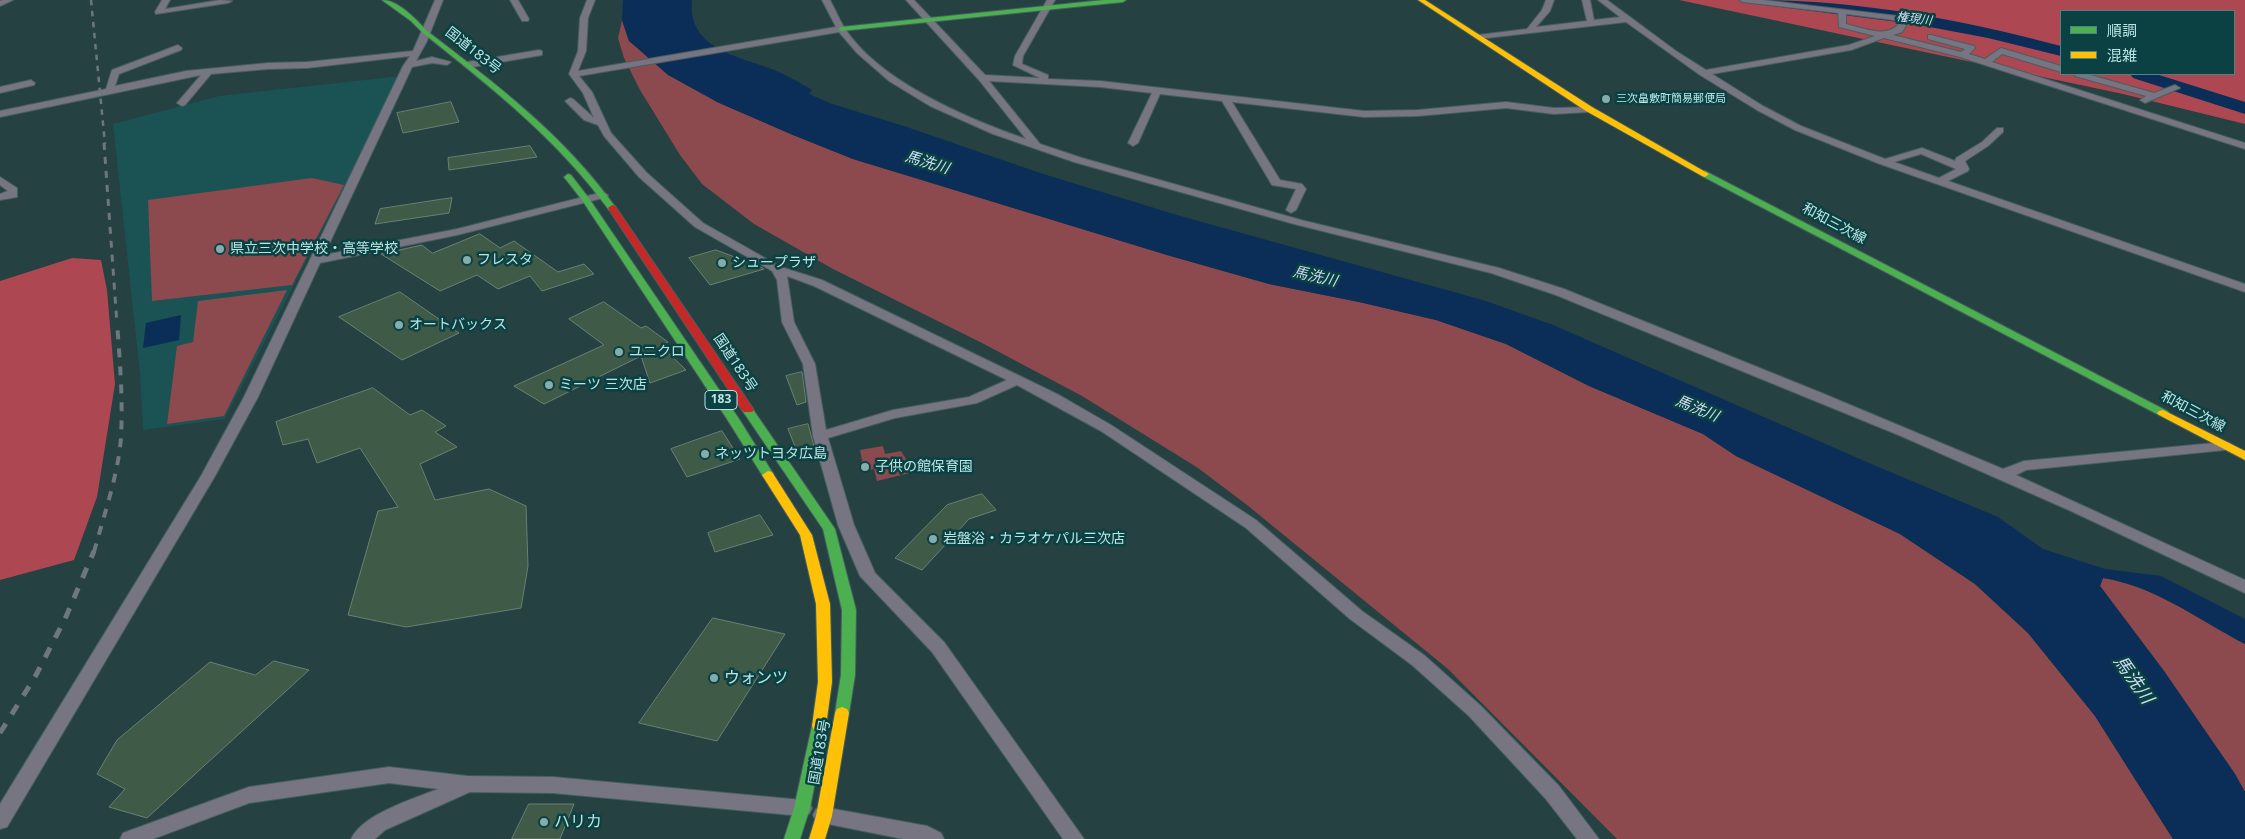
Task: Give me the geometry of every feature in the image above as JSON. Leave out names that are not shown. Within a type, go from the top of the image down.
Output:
[{"type":"main road","points":[[841,29],[1048,4],[1123,0]]},
{"type":"main road","name":"和知三次線","points":[[1421,0],[1589,110],[1709,176],[2225,446],[2244,454]]},
{"type":"main road","name":"国道183号","points":[[381,3],[409,17],[447,62],[512,118]]},
{"type":"main road","name":"国道183号","points":[[381,3],[424,37],[467,65],[513,102],[560,146],[603,194],[829,529],[849,610],[848,675],[824,816],[817,839]]},
{"type":"main road","name":"国道183号","points":[[563,171],[585,199],[733,419],[806,535],[823,604],[825,682],[817,739],[802,808],[792,839]]},
{"type":"street","points":[[0,4],[9,0]]},
{"type":"street","points":[[166,0],[159,12],[228,1]]},
{"type":"street","points":[[0,821],[208,476],[251,397],[407,66],[424,37],[439,0]]},
{"type":"street","points":[[514,0],[525,20]]},
{"type":"street","points":[[573,74],[582,51],[584,18],[592,0]]},
{"type":"street","points":[[826,0],[841,29],[860,51],[892,79],[933,104],[996,132],[1078,160],[1298,222],[1514,276],[1617,315],[2004,474],[2155,542],[2245,587]]},
{"type":"street","points":[[910,0],[982,78],[1037,147]]},
{"type":"street","points":[[1530,30],[1546,11],[1550,0]]},
{"type":"street","points":[[1586,0],[1591,23]]},
{"type":"street","points":[[1602,0],[1673,53],[1798,128],[1884,162],[2245,288]]},
{"type":"street","points":[[1743,0],[1906,19],[1899,30]]},
{"type":"street","points":[[1048,4],[1019,56],[1018,65],[1052,81]]},
{"type":"street","points":[[1842,11],[1842,25],[1886,34],[1963,55],[2245,146]]},
{"type":"street","points":[[409,17],[432,14]]},
{"type":"street","points":[[1478,37],[1627,19]]},
{"type":"street","points":[[573,74],[841,29]]},
{"type":"street","points":[[1703,72],[1851,47],[1899,30],[1971,48],[1963,55]]},
{"type":"street","points":[[110,90],[115,72],[178,48]]},
{"type":"street","points":[[1985,63],[2001,51],[2060,69]]},
{"type":"street","points":[[0,114],[28,108],[18,106],[64,90],[67,99],[186,74],[268,66],[307,65],[414,53]]},
{"type":"street","points":[[467,65],[538,53]]},
{"type":"street","points":[[407,66],[432,60],[447,62]]},
{"type":"street","points":[[182,103],[208,72]]},
{"type":"street","points":[[573,74],[587,92],[607,134],[643,174],[699,225],[777,269],[826,287],[1054,398],[1106,428],[1251,524],[1356,615],[1418,660],[1475,711],[1552,792],[1589,839]]},
{"type":"street","points":[[2081,75],[2154,96]]},
{"type":"street","points":[[982,78],[1052,81],[1364,114],[1418,113],[1506,105],[1554,111],[1589,110]]},
{"type":"street","points":[[0,90],[31,84]]},
{"type":"street","points":[[2128,107],[2175,88]]},
{"type":"street","points":[[1133,142],[1157,91]]},
{"type":"street","points":[[1225,98],[1276,183],[1298,186],[1301,189],[1291,210]]},
{"type":"street","points":[[570,101],[587,118],[603,124]]},
{"type":"street","points":[[1964,169],[1960,165],[1960,160],[1985,144],[2000,130]]},
{"type":"street","points":[[1884,162],[1922,151],[1964,169]]},
{"type":"street","points":[[1940,181],[1964,169]]},
{"type":"street","points":[[0,180],[13,190],[13,195],[0,197]]},
{"type":"street","points":[[317,260],[456,232],[603,194]]},
{"type":"street","points":[[777,269],[783,280],[788,322],[809,364],[820,436],[846,525],[868,576],[938,647],[1074,839]]},
{"type":"street","points":[[820,436],[893,414],[972,400],[1017,380]]},
{"type":"street","points":[[2004,474],[2024,466],[2225,446]]},
{"type":"street","points":[[806,535],[846,525]]},
{"type":"street","points":[[130,839],[249,795],[389,775],[467,784],[553,785],[802,808],[824,816],[927,835],[934,839]]},
{"type":"street","points":[[361,839],[378,824],[467,784]]},
{"type":"shaded area","points":[[1679,0],[2245,0],[2245,124],[2123,94]]},
{"type":"shaded area","points":[[622,20],[629,41],[717,102],[793,135],[853,159],[1167,255],[1269,284],[1436,320],[1506,344],[1589,386],[1703,434],[1736,456],[1900,534],[1975,584],[2028,633],[2095,716],[2173,839],[1617,839],[1448,669],[1247,505],[1198,468],[1082,396],[982,343],[833,269],[754,224],[702,184],[680,155],[640,90],[624,58],[618,38]]},
{"type":"shaded area","name":"県立三次中学校・高等学校","points":[[401,76],[225,419],[143,430],[140,374],[113,124],[219,96]]},
{"type":"shaded area","points":[[312,178],[344,185],[292,285],[152,301],[148,200]]},
{"type":"shaded area","points":[[72,258],[101,260],[107,290],[115,384],[97,497],[74,560],[0,580],[0,281]]},
{"type":"shaded area","points":[[287,290],[224,416],[167,424],[177,346],[193,342],[198,301]]},
{"type":"shaded area","points":[[883,446],[885,454],[901,451],[914,472],[877,481],[874,469],[864,471],[860,450]]},
{"type":"shaded area","points":[[2103,578],[2141,588],[2159,596],[2245,644],[2245,792],[2235,774],[2164,671],[2100,586]]},
{"type":"water","name":"馬洗川","points":[[623,0],[692,0],[693,17],[698,30],[707,40],[732,55],[789,77],[812,90],[809,94],[832,104],[904,126],[1040,173],[1177,215],[1486,301],[1553,325],[1998,517],[2043,549],[2105,569],[2161,576],[2245,619],[2245,644],[2176,605],[2141,588],[2103,578],[2100,586],[2164,671],[2235,774],[2245,792],[2245,839],[2173,839],[2095,716],[2028,633],[1975,584],[1900,534],[1736,456],[1703,434],[1589,386],[1506,344],[1436,320],[1269,284],[1167,255],[853,159],[793,135],[717,102],[668,75],[629,41],[622,20]]},
{"type":"water","points":[[181,315],[179,340],[143,348],[146,323]]},
{"type":"building","points":[[451,102],[459,122],[403,133],[397,113]]},
{"type":"building","points":[[530,146],[537,157],[449,170],[448,158]]},
{"type":"building","points":[[452,198],[449,213],[375,224],[380,209]]},
{"type":"building","name":"フレスタ","points":[[480,234],[500,248],[514,241],[558,272],[584,264],[594,274],[542,291],[530,276],[498,289],[477,275],[440,291],[381,254],[422,245],[432,253]]},
{"type":"building","name":"シュープラザ","points":[[716,250],[764,269],[710,285],[689,258]]},
{"type":"building","name":"オートバックス","points":[[400,292],[459,333],[402,360],[339,317]]},
{"type":"building","points":[[604,302],[641,328],[646,326],[668,342],[661,346],[686,370],[650,383],[641,356],[544,404],[514,386],[604,345],[569,319]]},
{"type":"building","points":[[802,372],[806,402],[797,405],[786,376]]},
{"type":"building","points":[[373,388],[410,415],[422,410],[446,426],[435,432],[457,447],[420,464],[435,500],[489,489],[526,506],[528,566],[521,608],[406,627],[348,615],[378,511],[398,507],[360,448],[317,463],[308,439],[283,445],[276,422]]},
{"type":"building","points":[[808,424],[815,450],[798,454],[788,429]]},
{"type":"building","name":"ネッツトヨタ広島","points":[[722,431],[740,459],[687,477],[671,449]]},
{"type":"building","name":"岩盤浴・カラオケパル三次店","points":[[982,494],[996,510],[969,519],[922,570],[895,558],[947,505]]},
{"type":"building","points":[[760,515],[773,535],[715,552],[708,533]]},
{"type":"building","name":"ウォンツ","points":[[713,618],[785,634],[717,741],[639,723]]},
{"type":"building","points":[[274,661],[309,670],[147,818],[109,807],[125,789],[97,774],[117,740],[210,662],[255,675]]},
{"type":"building","name":"ハリカ","points":[[529,804],[574,804],[560,839],[512,839]]},
{"type":"waterway","name":"権現川","points":[[1765,0],[1951,25],[2060,51]]},
{"type":"waterway","name":"権現川","points":[[2142,75],[2245,108]]},
{"type":"railway","points":[[91,0],[105,144]]},
{"type":"railway","points":[[104,143],[117,324]]},
{"type":"railway","points":[[94,552],[120,451],[122,423],[117,323]]},
{"type":"railway","points":[[0,733],[35,677],[65,619],[94,551]]},
{"type":"traffic: fast","points":[[385,0],[413,20],[425,32],[526,113],[572,158],[612,208]]},
{"type":"traffic: fast","points":[[841,29],[1123,0]]},
{"type":"traffic: fast","points":[[1705,174],[2163,413]]},
{"type":"traffic: fast","points":[[568,177],[585,199],[733,419],[768,475]]},
{"type":"traffic: fast","points":[[748,410],[829,529],[849,610],[848,675],[842,713]]},
{"type":"traffic: fast","points":[[792,839],[802,808],[819,726]]},
{"type":"traffic: slow","points":[[1421,0],[1589,109],[1705,174]]},
{"type":"traffic: slow","points":[[2163,413],[2245,456]]},
{"type":"traffic: slow","points":[[768,475],[806,535],[823,604],[825,682],[819,726]]},
{"type":"traffic: slow","points":[[817,839],[824,816],[842,713]]},
{"type":"traffic: jam","points":[[612,208],[748,410]]},
{"type":"place","name":"三次畠敷町簡易郵便局","points":[[1606,99]]},
{"type":"place","name":"県立三次中学校・高等学校","points":[[220,249]]},
{"type":"place","name":"フレスタ","points":[[467,260]]},
{"type":"place","name":"シュープラザ","points":[[722,263]]},
{"type":"place","name":"オートバックス","points":[[399,325]]},
{"type":"place","name":"ユニクロ","points":[[619,352]]},
{"type":"place","name":"ミーツ 三次店","points":[[549,385]]},
{"type":"place","name":"ネッツトヨタ広島","points":[[705,454]]},
{"type":"place","name":"子供の館保育園","points":[[865,467]]},
{"type":"place","name":"岩盤浴・カラオケパル三次店","points":[[933,539]]},
{"type":"place","name":"ウォンツ","points":[[714,678]]},
{"type":"place","name":"ハリカ","points":[[544,822]]}]
